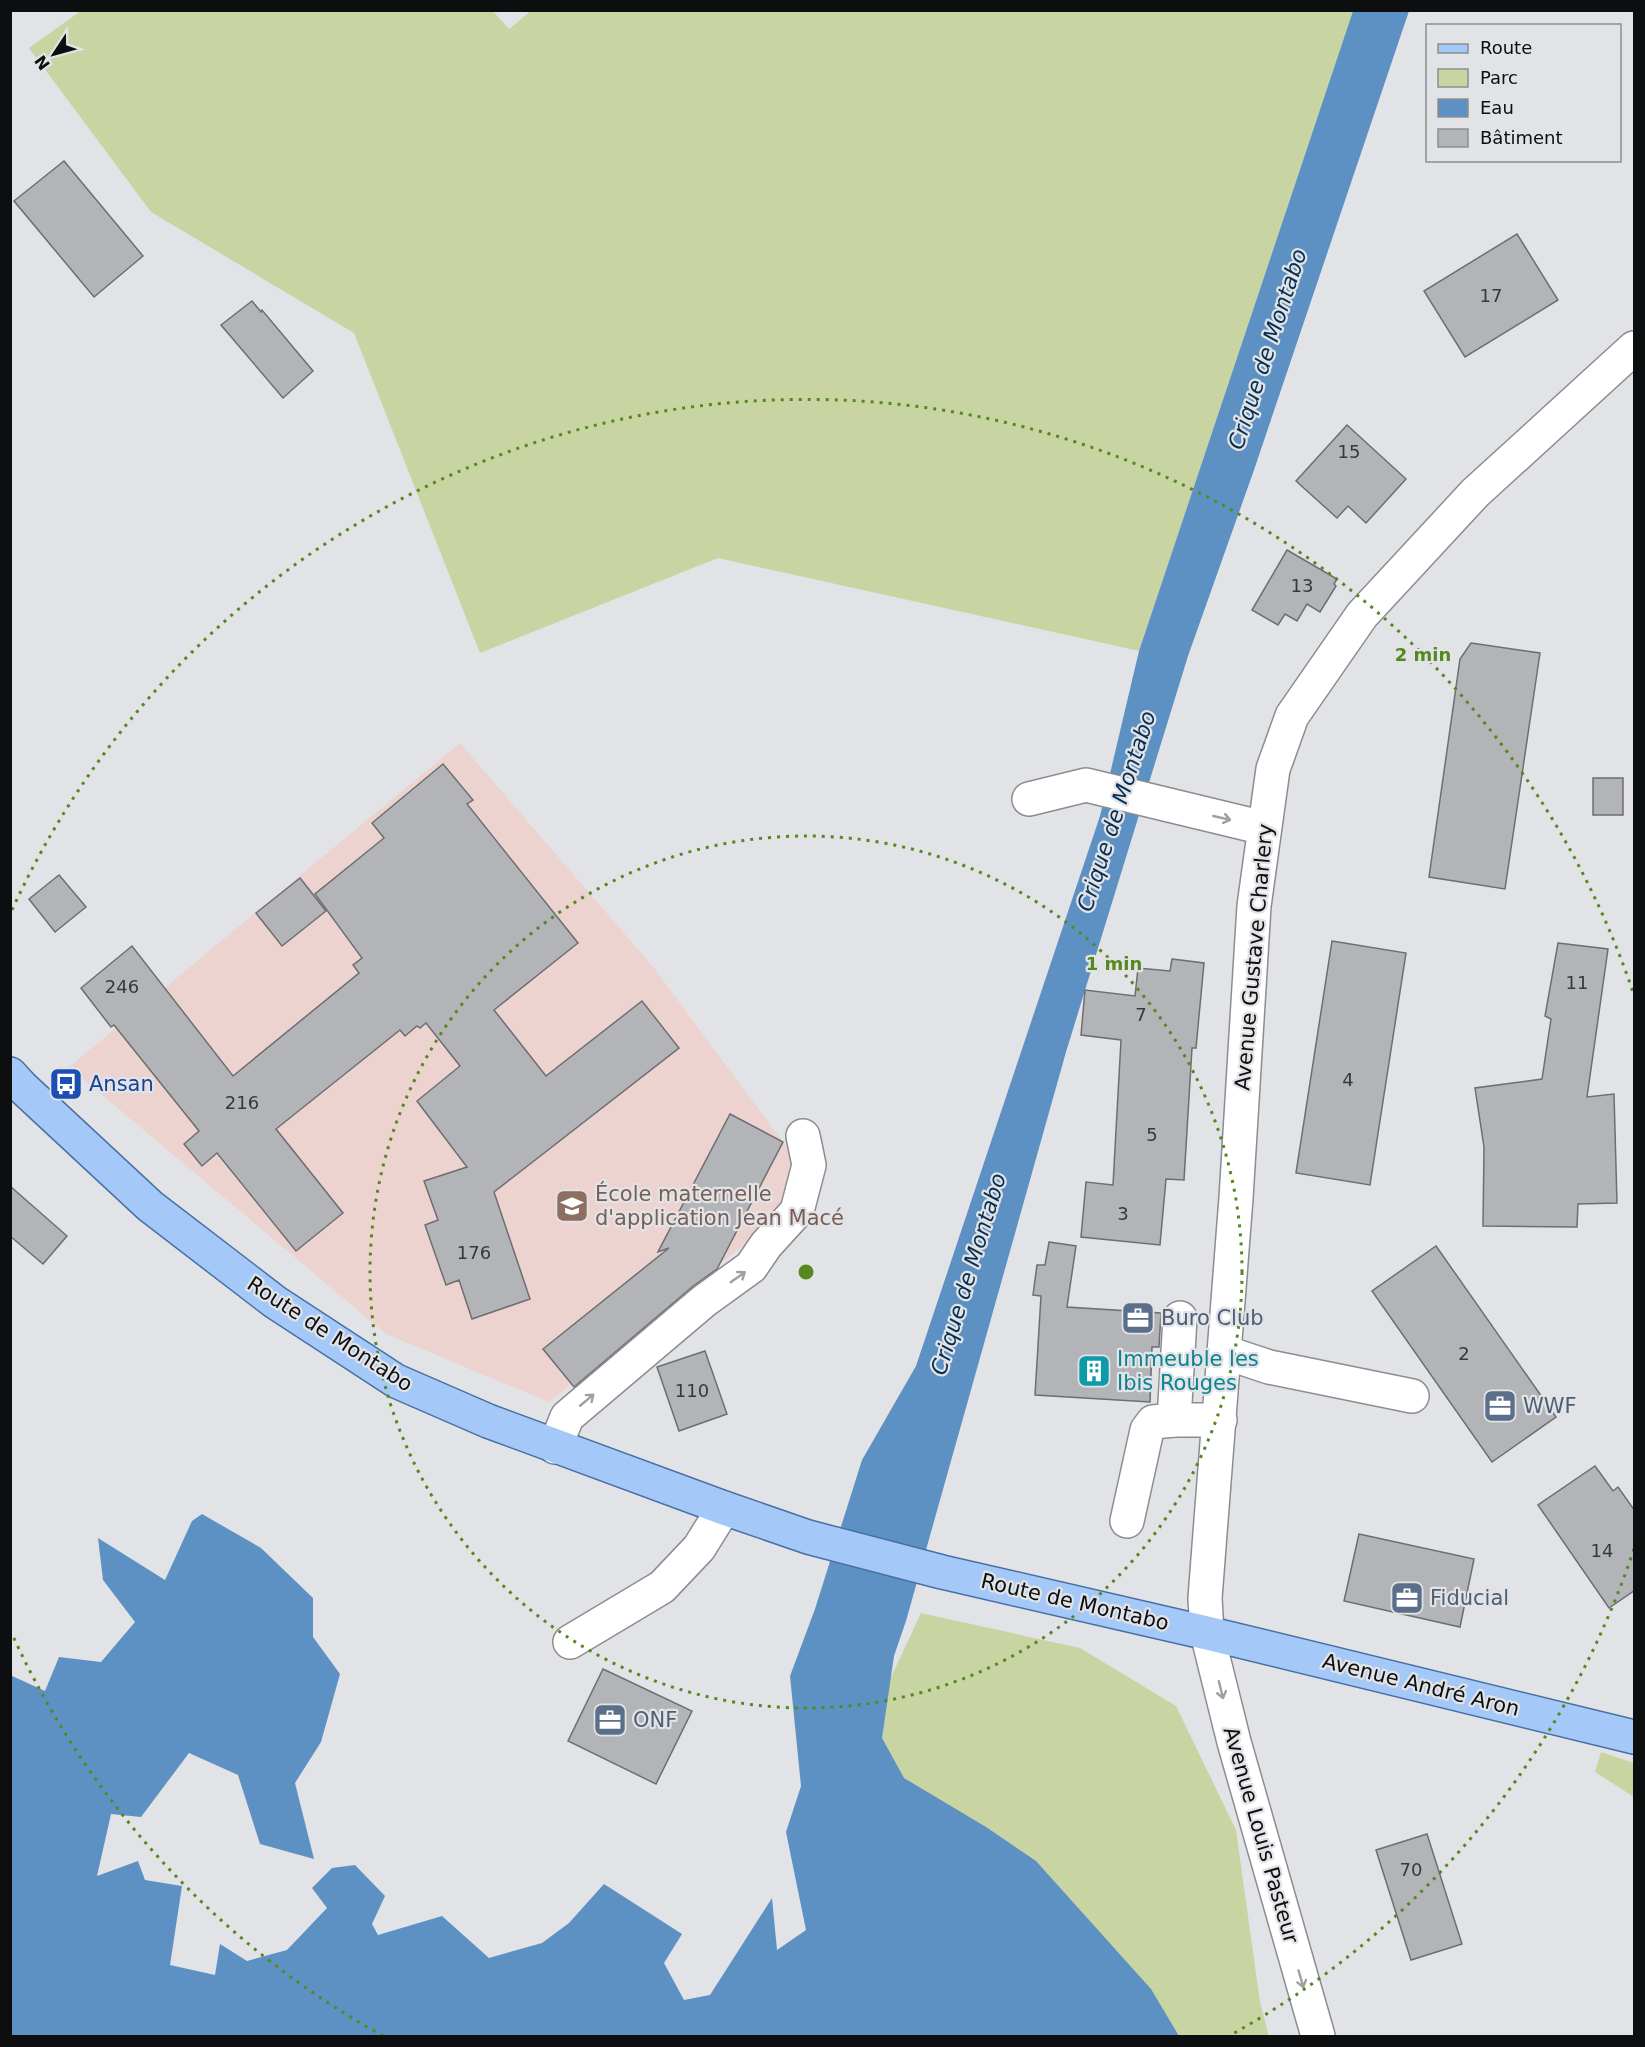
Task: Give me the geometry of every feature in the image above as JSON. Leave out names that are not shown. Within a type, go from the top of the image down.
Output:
[{"type":"main road","name":"Route de Montabo","points":[[10,1074],[150,1206],[275,1302],[396,1381],[555,1447],[808,1537],[942,1572],[1207,1633]]},
{"type":"main road","name":"Avenue André Aron","points":[[1207,1633],[1635,1737]]},
{"type":"street","name":"Avenue Gustave Charlery","points":[[1207,1633],[1204,1598],[1220,1420],[1254,906],[1273,769],[1292,716],[1362,615],[1475,493],[1635,348]]},
{"type":"street","points":[[1029,799],[1086,785],[1264,828]]},
{"type":"street","points":[[555,1447],[567,1417],[704,1301],[751,1267],[766,1245],[796,1211],[809,1165],[803,1136]]},
{"type":"street","points":[[1174,1420],[1180,1318]]},
{"type":"street","points":[[1224,1352],[1269,1367],[1412,1396]]},
{"type":"street","points":[[1127,1521],[1147,1430],[1153,1422],[1220,1420]]},
{"type":"street","points":[[570,1642],[662,1587],[699,1548],[724,1508]]},
{"type":"street","name":"Avenue Louis Pasteur","points":[[1207,1633],[1233,1742],[1318,2037]]},
{"type":"shaded area","points":[[460,743],[654,968],[794,1157],[788,1189],[770,1224],[549,1402],[386,1334],[69,1067]]},
{"type":"green space","points":[[82,10],[492,10],[509,29],[532,10],[1353,11],[1139,651],[718,558],[480,653],[354,333],[151,212],[29,48]]},
{"type":"green space","points":[[921,1613],[1080,1648],[1176,1706],[1236,1830],[1260,2002],[1269,2036],[846,2036],[873,1716]]},
{"type":"green space","points":[[1601,1752],[1634,1763],[1634,1797],[1595,1772]]},
{"type":"water","name":"Crique de Montabo","points":[[1353,11],[1409,11],[1254,470],[1188,656],[1066,1052],[906,1621],[894,1656],[882,1738],[904,1778],[986,1827],[1036,1861],[1151,1989],[1179,2036],[11,2036],[10,1675],[45,1691],[59,1657],[101,1662],[135,1622],[103,1580],[98,1538],[165,1580],[192,1521],[202,1514],[261,1548],[313,1598],[313,1637],[340,1674],[321,1742],[295,1783],[314,1859],[260,1844],[238,1775],[189,1753],[141,1817],[111,1814],[97,1876],[138,1861],[145,1880],[182,1886],[170,1965],[215,1975],[220,1944],[247,1961],[287,1950],[327,1908],[312,1888],[332,1868],[355,1865],[385,1896],[372,1924],[378,1935],[442,1916],[489,1958],[542,1943],[569,1923],[604,1884],[682,1934],[664,1963],[684,2000],[710,1995],[772,1898],[777,1950],[806,1930],[786,1832],[801,1786],[790,1676],[815,1609],[862,1460],[916,1366],[1100,816],[1139,651]]},
{"type":"building","points":[[64,161],[143,256],[94,297],[14,201]]},
{"type":"building","points":[[1517,234],[1558,300],[1465,357],[1424,291]]},
{"type":"building","points":[[252,301],[313,371],[283,398],[221,325]]},
{"type":"building","points":[[1347,425],[1406,479],[1366,523],[1348,506],[1337,518],[1296,481]]},
{"type":"building","points":[[1287,550],[1337,579],[1334,584],[1336,586],[1320,612],[1307,604],[1297,621],[1285,614],[1278,625],[1252,610]]},
{"type":"building","points":[[1471,643],[1540,653],[1505,889],[1429,877],[1460,659]]},
{"type":"building","points":[[443,764],[473,800],[467,804],[578,943],[494,1010],[546,1076],[642,1001],[679,1048],[494,1192],[530,1299],[472,1319],[459,1280],[446,1285],[425,1225],[438,1220],[424,1181],[467,1167],[417,1101],[460,1066],[426,1023],[420,1028],[417,1026],[405,1036],[400,1030],[276,1129],[343,1213],[296,1251],[217,1153],[202,1166],[184,1144],[199,1131],[114,1025],[111,1027],[81,988],[132,946],[233,1076],[359,973],[353,965],[362,958],[315,894],[384,838],[372,823]]},
{"type":"building","points":[[1593,778],[1623,778],[1623,815],[1593,815]]},
{"type":"building","points":[[59,875],[86,907],[55,932],[29,899]]},
{"type":"building","points":[[300,878],[326,911],[282,946],[256,913]]},
{"type":"building","points":[[1332,941],[1406,953],[1370,1185],[1296,1173]]},
{"type":"building","points":[[1558,943],[1608,949],[1587,1097],[1614,1094],[1617,1203],[1578,1204],[1577,1227],[1483,1226],[1484,1147],[1475,1088],[1542,1079],[1551,1019],[1545,1016]]},
{"type":"building","points":[[1172,959],[1204,963],[1196,1048],[1192,1048],[1184,1180],[1166,1179],[1160,1245],[1081,1237],[1086,1182],[1113,1185],[1121,1040],[1081,1035],[1085,990],[1135,996],[1138,968],[1170,971]]},
{"type":"building","points":[[730,1114],[783,1142],[717,1269],[692,1287],[574,1387],[543,1349],[669,1248],[658,1252]]},
{"type":"building","points":[[10,1186],[67,1236],[43,1264],[10,1236]]},
{"type":"building","name":"Immeuble les Ibis Rouges","points":[[1049,1242],[1076,1246],[1067,1307],[1161,1313],[1159,1347],[1152,1347],[1150,1402],[1035,1395],[1041,1296],[1033,1295],[1037,1265],[1045,1265]]},
{"type":"building","points":[[1436,1246],[1556,1417],[1492,1462],[1372,1291]]},
{"type":"building","points":[[705,1351],[727,1414],[679,1431],[657,1367]]},
{"type":"building","points":[[1595,1466],[1613,1491],[1618,1487],[1635,1511],[1635,1590],[1609,1608],[1538,1505]]},
{"type":"building","points":[[1359,1534],[1474,1559],[1460,1627],[1344,1601]]},
{"type":"building","name":"ONF","points":[[603,1669],[692,1711],[656,1784],[568,1741]]},
{"type":"building","points":[[1427,1834],[1462,1944],[1411,1960],[1376,1850]]},
{"type":"place","name":"Ansan","points":[[66,1084]]},
{"type":"place","name":"École maternelle d'application Jean Macé","points":[[572,1206]]},
{"type":"place","name":"Buro Club","points":[[1138,1318]]},
{"type":"place","name":"Immeuble les Ibis Rouges","points":[[1094,1371]]},
{"type":"place","name":"WWF","points":[[1500,1406]]},
{"type":"place","name":"Fiducial","points":[[1407,1598]]},
{"type":"place","name":"ONF","points":[[610,1720]]}]
